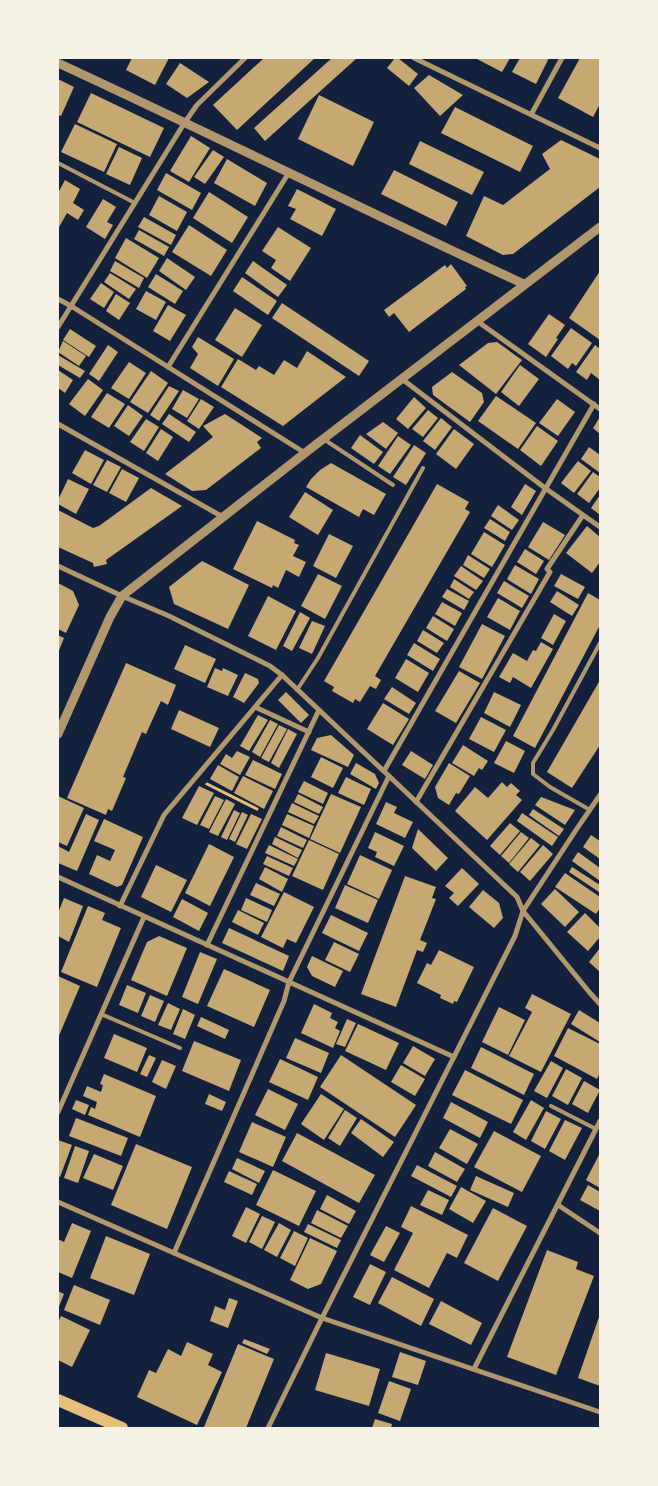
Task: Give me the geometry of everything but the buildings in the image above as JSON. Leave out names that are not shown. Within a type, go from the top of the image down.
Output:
[{"type":"main road","points":[[58,1400],[122,1428]]},
{"type":"street","points":[[58,327],[185,122],[197,105],[246,58]]},
{"type":"street","points":[[414,58],[532,113],[600,148]]},
{"type":"street","points":[[532,113],[562,58]]},
{"type":"street","points":[[58,63],[185,122],[288,174],[524,284]]},
{"type":"street","points":[[168,367],[288,174]]},
{"type":"street","points":[[58,734],[110,617],[122,596],[600,227]]},
{"type":"street","points":[[58,299],[305,453]]},
{"type":"street","points":[[477,321],[600,408]]},
{"type":"street","points":[[402,379],[545,488],[600,527]]},
{"type":"street","points":[[384,771],[594,404]]},
{"type":"street","points":[[58,424],[224,518]]},
{"type":"street","points":[[416,802],[550,572],[547,569],[583,515]]},
{"type":"street","points":[[58,566],[186,624],[270,666],[282,675],[517,897],[523,911],[600,1004]]},
{"type":"street","points":[[120,906],[164,815],[282,675]]},
{"type":"street","points":[[255,707],[309,732]]},
{"type":"street","points":[[207,945],[319,710]]},
{"type":"street","points":[[174,1253],[284,1001],[289,982],[389,776]]},
{"type":"street","points":[[268,1428],[515,936],[523,911],[600,796]]},
{"type":"street","points":[[58,878],[454,1057]]},
{"type":"street","points":[[58,1112],[144,917]]},
{"type":"street","points":[[474,1369],[600,1121]]},
{"type":"street","points":[[58,1202],[322,1318],[600,1412]]},
{"type":"street","points":[[558,1205],[600,1233]]},
{"type":"lane","points":[[58,163],[135,202]]},
{"type":"lane","points":[[323,439],[393,486]]},
{"type":"lane","points":[[297,690],[318,658],[423,468]]},
{"type":"lane","points":[[590,810],[550,787],[533,774],[533,763],[600,643]]},
{"type":"lane","points":[[101,1014],[180,1048]]},
{"type":"lane","points":[[551,1106],[596,1129]]},
{"type":"path","points":[[196,778],[269,815]]}]
